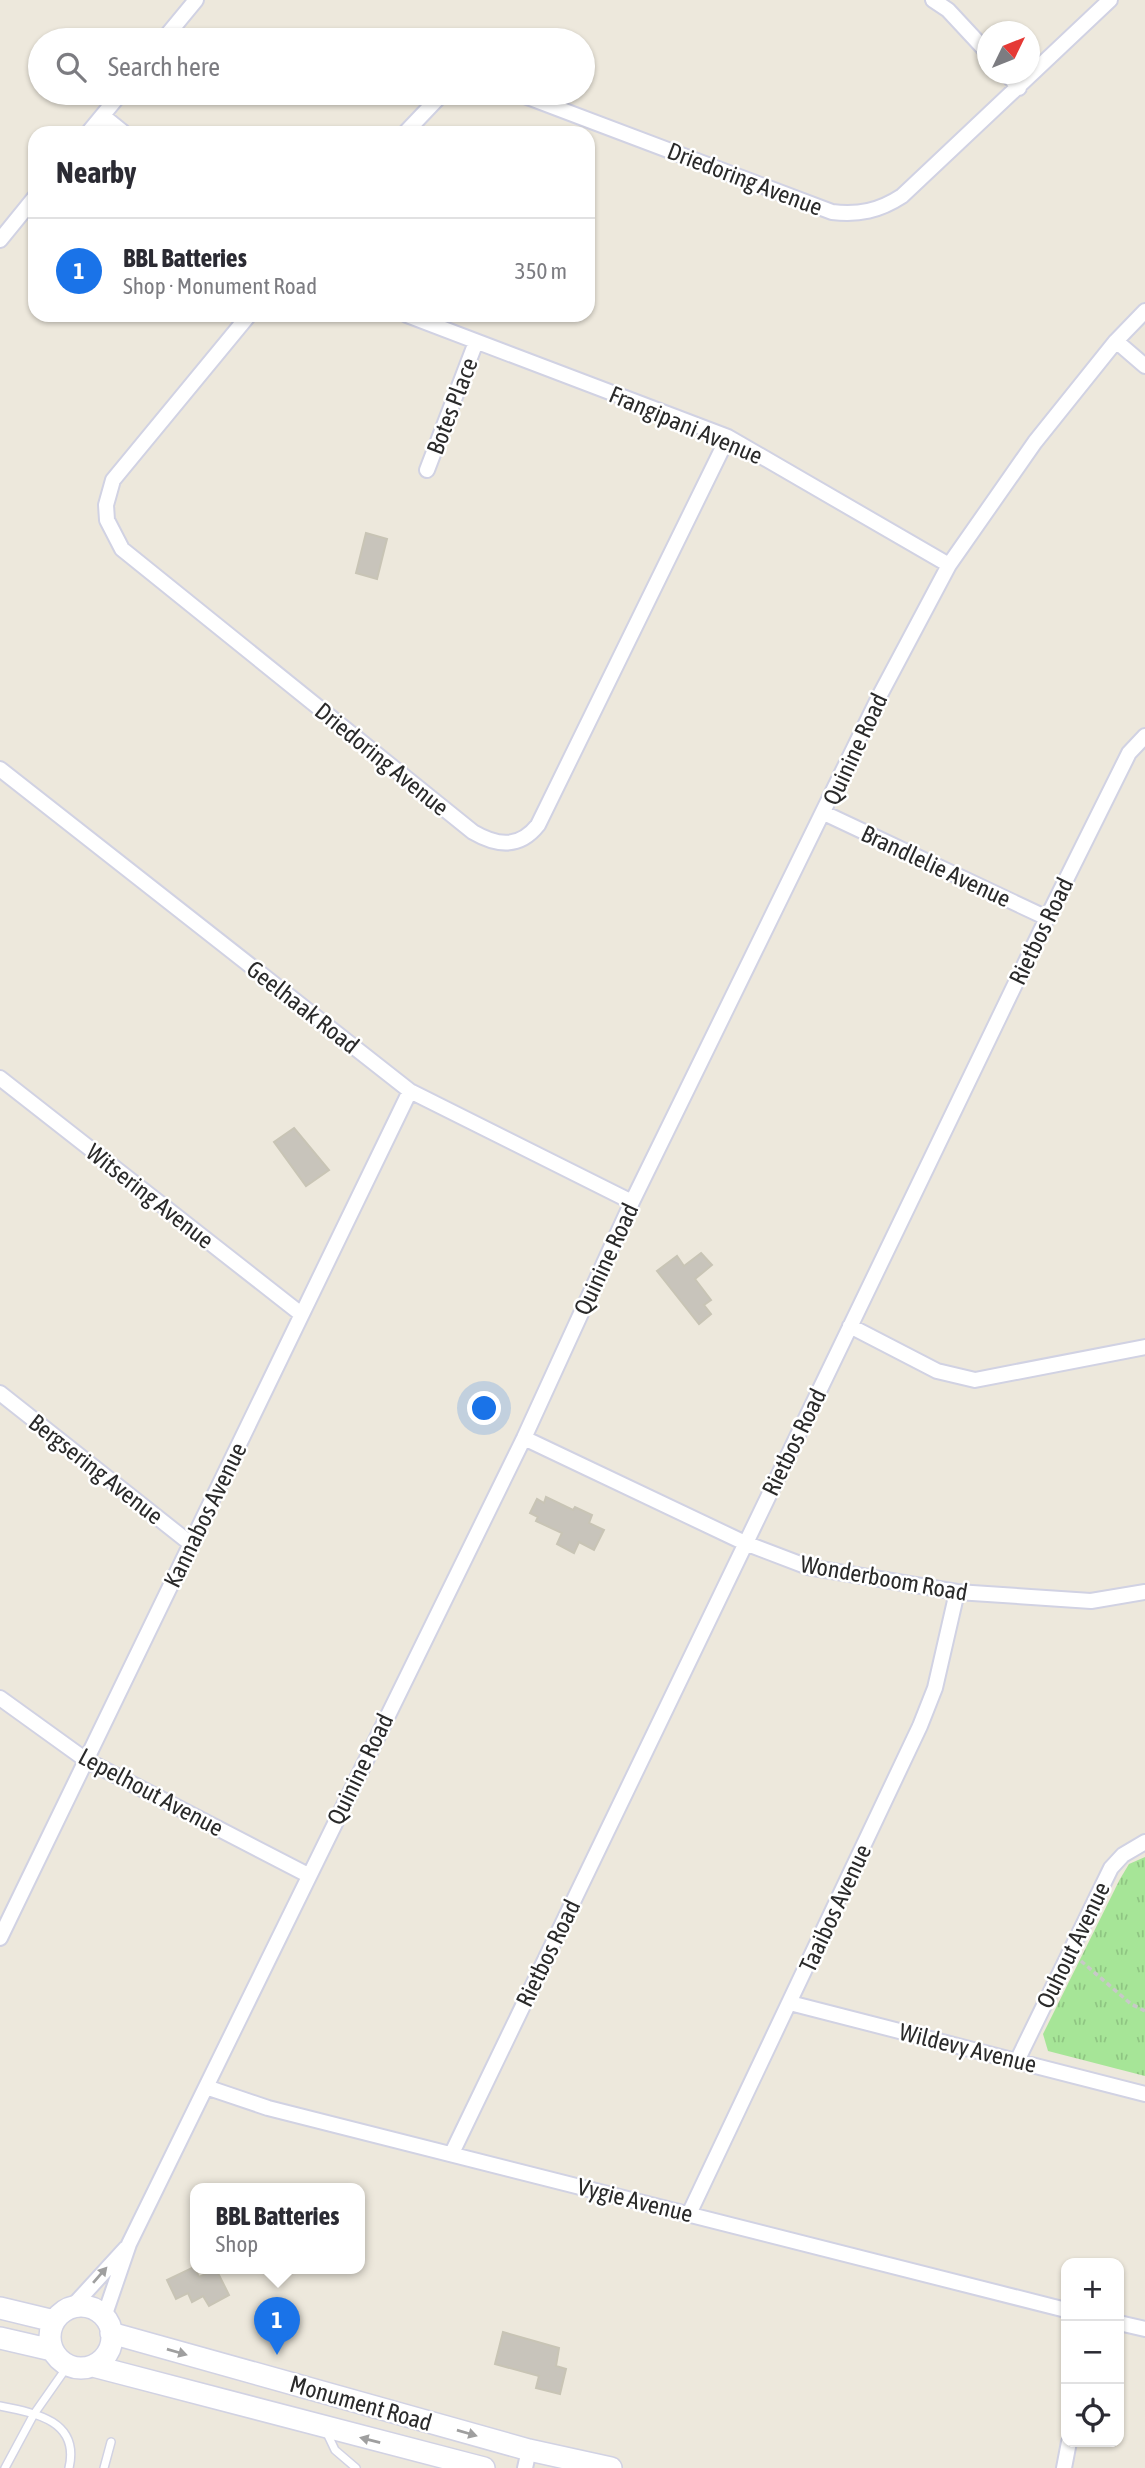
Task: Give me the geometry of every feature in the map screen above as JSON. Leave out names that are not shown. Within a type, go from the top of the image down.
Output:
[{"type":"main road","points":[[72,2307],[90,2307],[108,2325],[110,2346],[103,2358],[82,2366],[60,2360],[52,2350],[50,2340],[54,2321],[72,2307]]},
{"type":"main road","points":[[0,2308],[54,2321]]},
{"type":"main road","name":"Monument Road","points":[[108,2325],[527,2459],[611,2468]]},
{"type":"main road","points":[[0,2338],[52,2350]]},
{"type":"main road","name":"Monument Road","points":[[82,2366],[457,2465],[484,2468]]},
{"type":"street","points":[[173,28],[196,0]]},
{"type":"street","points":[[933,0],[948,10],[977,40]]},
{"type":"street","name":"Driedoring Avenue","points":[[549,105],[832,212],[851,214],[886,206],[902,196],[1110,0]]},
{"type":"street","points":[[1015,84],[1019,88]]},
{"type":"street","points":[[94,126],[112,105]]},
{"type":"street","points":[[411,126],[431,105]]},
{"type":"street","points":[[103,116],[115,126]]},
{"type":"street","points":[[0,240],[28,206]]},
{"type":"street","name":"Quinine Road","points":[[108,2325],[129,2244],[524,1438],[632,1202],[881,693],[949,565],[1035,442],[1116,341],[1145,311]]},
{"type":"street","name":"Driedoring Avenue","points":[[243,322],[118,473],[106,505],[111,532],[122,549],[473,832],[491,841],[515,843],[531,834],[538,825],[728,437]]},
{"type":"street","name":"Frangipani Avenue","points":[[425,322],[728,437],[949,565]]},
{"type":"street","points":[[1116,341],[1145,366]]},
{"type":"street","name":"Botes Place","points":[[427,470],[476,342]]},
{"type":"street","name":"Rietbos Road","points":[[452,2153],[1047,918],[1129,753],[1145,736]]},
{"type":"street","name":"Geelhaak Road","points":[[0,769],[410,1091],[632,1202]]},
{"type":"street","name":"Brandlelie Avenue","points":[[824,813],[1047,918]]},
{"type":"street","name":"Witsering Avenue","points":[[0,1078],[301,1314]]},
{"type":"street","name":"Kannabos Avenue","points":[[0,1938],[410,1091]]},
{"type":"street","points":[[850,1326],[937,1371],[975,1380],[1145,1347]]},
{"type":"street","name":"Bergsering Avenue","points":[[0,1393],[191,1544]]},
{"type":"street","name":"Wonderboom Road","points":[[524,1438],[745,1543],[808,1567],[957,1592],[1091,1601],[1145,1592]]},
{"type":"street","name":"Taaibos Avenue","points":[[689,2214],[920,1727],[934,1688],[957,1592]]},
{"type":"street","name":"Lepelhout Avenue","points":[[0,1698],[86,1760],[308,1875]]},
{"type":"street","name":"Ouhout Avenue","points":[[1017,2061],[1111,1868],[1123,1854],[1145,1842]]},
{"type":"street","name":"Wildevy Avenue","points":[[790,2003],[1145,2094]]},
{"type":"street","name":"Vygie Avenue","points":[[205,2087],[268,2108],[1061,2309]]},
{"type":"street","name":"Quinine Road","points":[[72,2307],[129,2244]]},
{"type":"street","points":[[1124,2324],[1145,2329]]},
{"type":"street","points":[[1064,2468],[1068,2447]]},
{"type":"lane","points":[[5,2468],[34,2414],[67,2367],[82,2366]]},
{"type":"lane","points":[[0,2406],[34,2414],[58,2424],[65,2432],[72,2454],[69,2468]]},
{"type":"lane","points":[[325,2428],[335,2450],[356,2468]]},
{"type":"lane","points":[[104,2468],[111,2442]]},
{"type":"path","points":[[1070,1951],[1131,2004],[1145,2011]]},
{"type":"green space","points":[[1145,1857],[1145,2076],[1048,2051],[1043,2034],[1120,1879],[1129,1864]]},
{"type":"building","points":[[366,533],[387,539],[377,579],[356,573]]},
{"type":"building","points":[[294,1128],[329,1170],[306,1186],[274,1142]]},
{"type":"building","points":[[701,1253],[712,1265],[695,1279],[711,1300],[704,1305],[711,1314],[699,1324],[657,1271],[677,1256],[684,1266]]},
{"type":"building","points":[[546,1497],[573,1510],[575,1507],[592,1515],[589,1523],[604,1530],[594,1550],[579,1542],[574,1553],[557,1544],[562,1533],[536,1521],[538,1517],[530,1513],[537,1499],[544,1503]]},
{"type":"building","points":[[190,2269],[190,2274],[198,2274],[199,2277],[218,2274],[229,2295],[209,2306],[203,2296],[192,2302],[188,2293],[176,2299],[167,2280]]},
{"type":"building","points":[[503,2332],[559,2348],[556,2366],[566,2369],[560,2394],[536,2388],[539,2376],[495,2364]]},
{"type":"place","name":"BBL Batteries","points":[[277,2355]]}]
